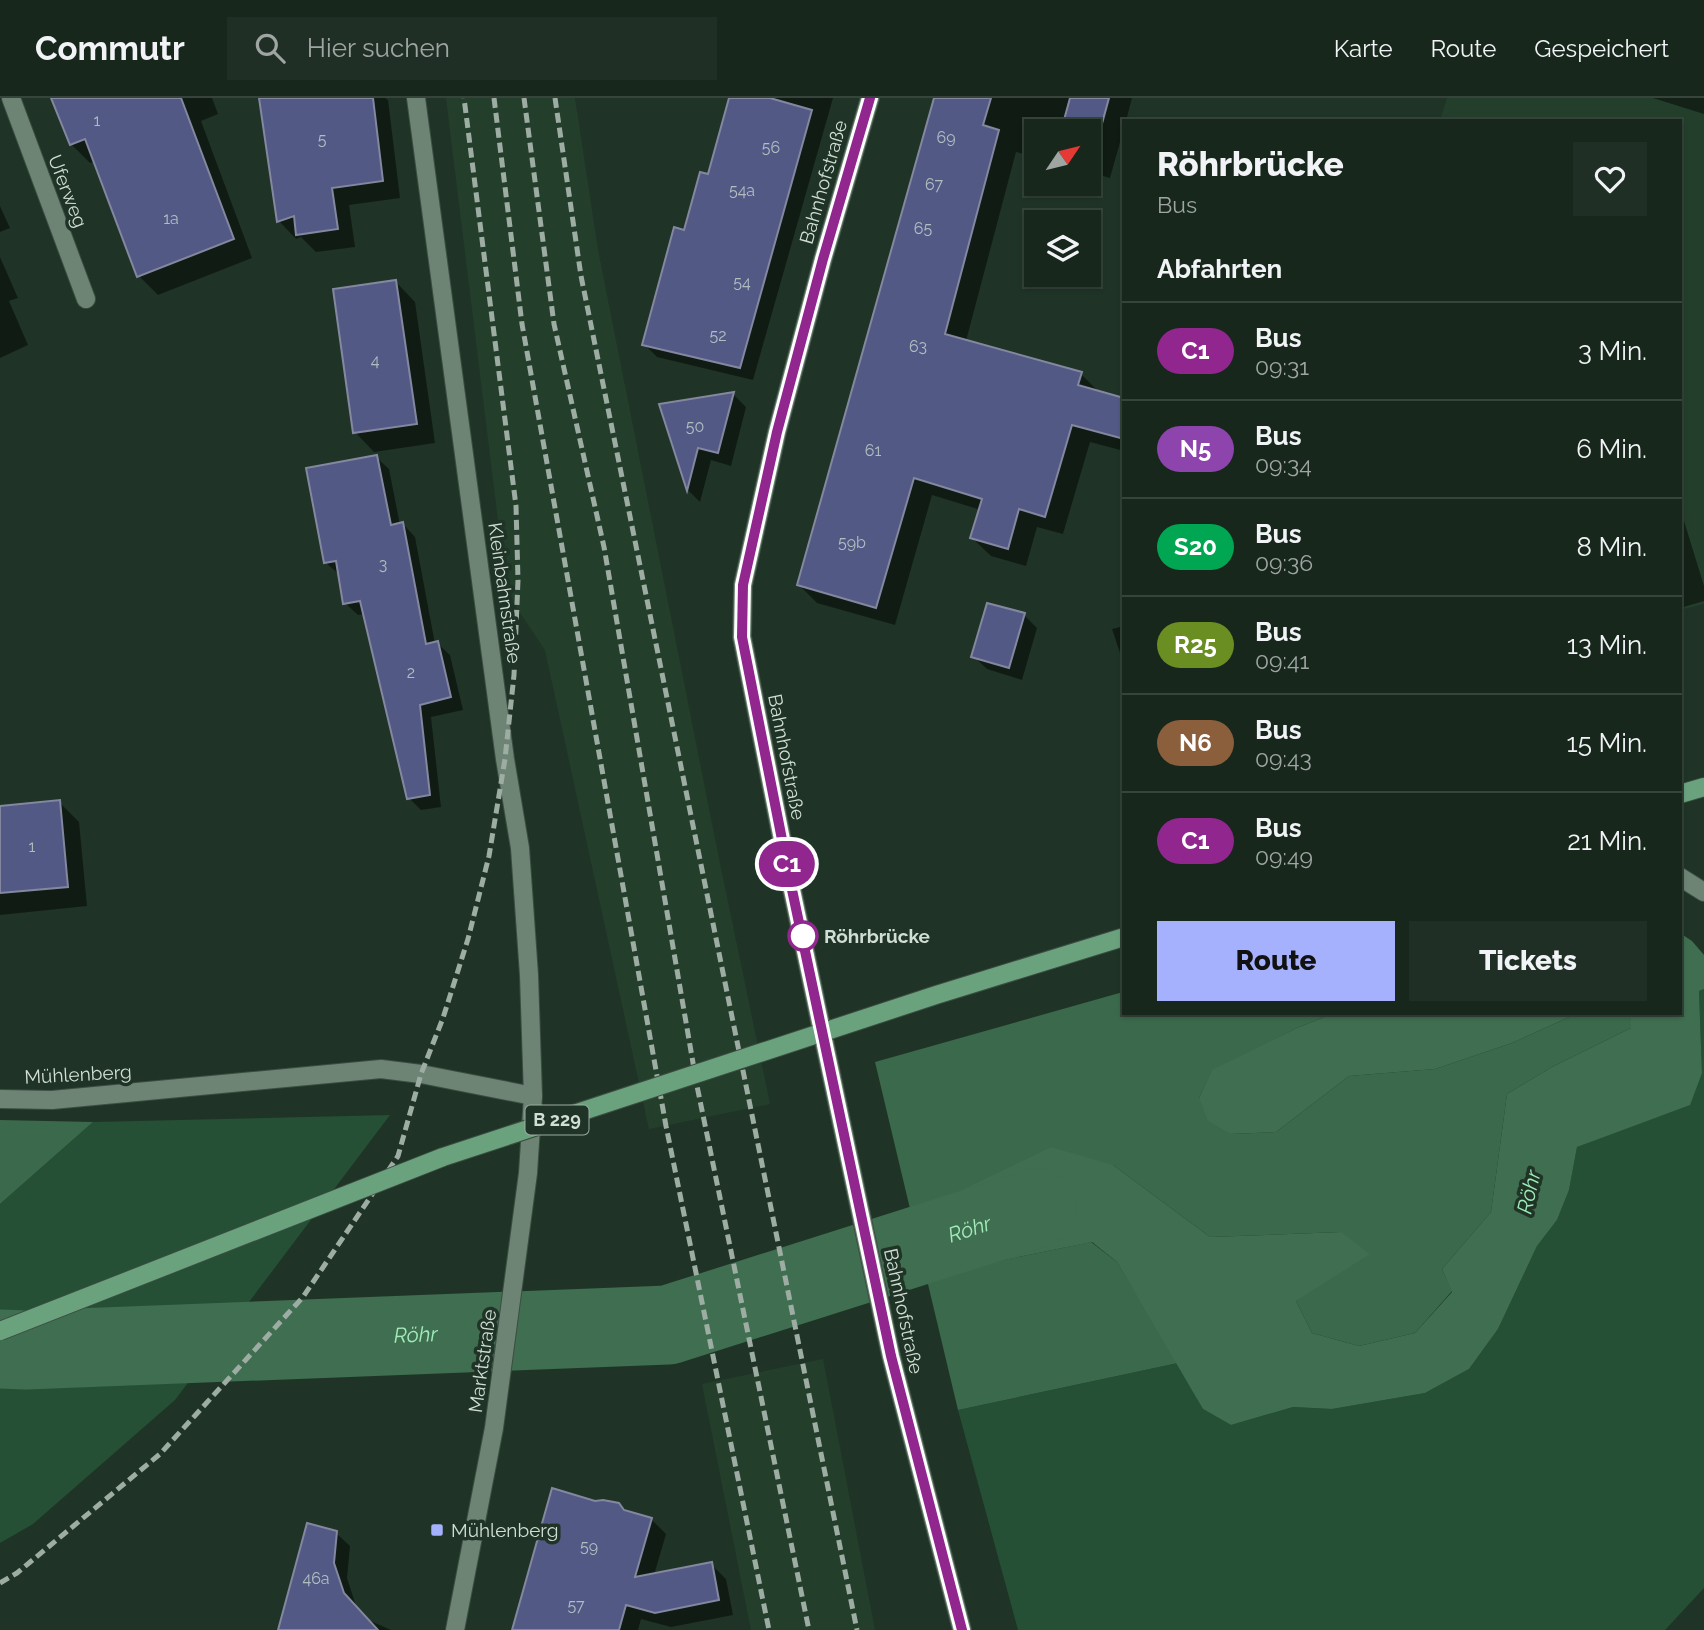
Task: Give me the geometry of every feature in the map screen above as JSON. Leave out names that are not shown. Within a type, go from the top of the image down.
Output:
[{"type":"main road","points":[[1682,793],[1704,787]]},
{"type":"main road","name":"B 229","points":[[0,1331],[443,1157],[936,995],[1122,938]]},
{"type":"street","name":"Uferweg","points":[[11,98],[86,299]]},
{"type":"street","name":"Kleinbahnstraße","points":[[416,98],[505,760],[520,848],[529,975],[533,1096]]},
{"type":"street","name":"Bahnhofstraße","points":[[870,98],[823,259],[781,419],[743,585],[742,637],[791,885],[891,1356],[961,1630]]},
{"type":"street","points":[[1682,878],[1704,892]]},
{"type":"street","name":"Mühlenberg","points":[[0,1099],[52,1100],[381,1069],[533,1096]]},
{"type":"street","name":"Marktstraße","points":[[455,1630],[494,1428],[528,1173],[533,1096]]},
{"type":"shaded area","points":[[446,98],[575,98],[598,250],[770,1104],[649,1129],[545,650],[507,593]]},
{"type":"shaded area","points":[[1447,98],[1704,98],[1704,604],[1682,610],[1682,119],[1441,119]]},
{"type":"shaded area","points":[[1704,989],[1704,1588],[1665,1630],[1018,1630],[958,1410],[1178,1363],[1203,1409],[1231,1425],[1293,1407],[1332,1409],[1425,1393],[1469,1369],[1498,1329],[1537,1246],[1557,1220],[1569,1190],[1577,1147],[1617,1131],[1702,1073],[1699,991]]},
{"type":"shaded area","points":[[1122,992],[1122,1015],[1329,1015],[1297,1028],[1212,1071],[1199,1098],[1231,1134],[1276,1132],[1349,1076],[1435,1069],[1512,1043],[1574,1015],[1631,1015],[1631,1028],[1552,1067],[1507,1094],[1491,1212],[1442,1269],[1452,1291],[1415,1333],[1359,1346],[1312,1333],[1296,1301],[1341,1232],[1210,1237],[1113,1165],[936,1274],[1091,1242],[1117,1262],[1178,1363],[958,1410],[875,1062]]},
{"type":"shaded area","points":[[390,1115],[175,1400],[33,1524],[0,1543],[0,1204],[93,1122]]},
{"type":"shaded area","points":[[0,1120],[93,1122],[0,1204]]},
{"type":"shaded area","points":[[823,1359],[875,1630],[751,1630],[702,1384]]},
{"type":"water","points":[[1704,904],[1704,989],[1699,991],[1702,1073],[1690,1105],[1577,1147],[1569,1190],[1557,1220],[1537,1246],[1498,1329],[1469,1369],[1425,1393],[1332,1409],[1293,1407],[1231,1425],[1203,1409],[1117,1262],[1092,1242],[936,1274],[929,1206],[1051,1147],[1113,1165],[1210,1237],[1341,1232],[1370,1254],[1296,1301],[1312,1333],[1359,1346],[1415,1333],[1452,1292],[1442,1269],[1491,1212],[1507,1094],[1552,1067],[1631,1028],[1631,1015],[1682,1015],[1682,923]]},
{"type":"water","points":[[1329,1015],[1574,1015],[1512,1043],[1435,1069],[1349,1076],[1276,1132],[1231,1134],[1208,1121],[1199,1098],[1212,1070]]},
{"type":"pier","points":[[1704,901],[1704,955],[1682,934],[1682,918]]},
{"type":"building","points":[[51,98],[181,98],[234,239],[137,277],[85,139],[70,145]]},
{"type":"building","points":[[259,98],[373,98],[383,181],[332,188],[338,229],[296,235],[294,216],[277,222]]},
{"type":"building","points":[[729,98],[770,98],[812,110],[740,368],[642,345],[674,227],[684,230],[700,172],[708,174]]},
{"type":"building","points":[[934,98],[991,98],[983,125],[999,130],[945,334],[1082,372],[1078,385],[1122,397],[1122,438],[1072,425],[1045,517],[1019,509],[1008,549],[970,538],[982,499],[914,478],[876,608],[797,585]]},
{"type":"building","points":[[1070,98],[1109,98],[1101,127],[1101,119],[1064,119]]},
{"type":"building","points":[[396,280],[417,424],[353,433],[333,289]]},
{"type":"building","points":[[734,392],[718,453],[698,448],[687,491],[659,404]]},
{"type":"building","points":[[377,455],[391,525],[403,522],[426,644],[438,641],[451,697],[420,705],[430,795],[407,799],[360,601],[343,604],[336,561],[324,563],[306,468]]},
{"type":"building","points":[[987,603],[1025,613],[1009,668],[971,657]]},
{"type":"building","points":[[60,800],[68,887],[0,893],[0,806]]},
{"type":"building","points":[[552,1488],[595,1501],[619,1503],[624,1510],[652,1518],[635,1577],[712,1562],[719,1600],[655,1613],[626,1605],[619,1630],[512,1630]]},
{"type":"building","points":[[307,1523],[337,1531],[334,1563],[344,1593],[378,1630],[278,1630]]},
{"type":"waterway","name":"Röhr","points":[[0,1349],[668,1325],[1037,1208]]},
{"type":"railway","points":[[0,1583],[17,1573],[160,1454],[303,1297],[398,1156],[421,1074],[443,1018],[468,939],[489,856],[505,759],[514,675],[518,580],[516,506],[464,98]]},
{"type":"railway","points":[[494,98],[522,324],[666,1126],[769,1630]]},
{"type":"railway","points":[[524,98],[554,324],[604,547],[697,1086],[809,1630]]},
{"type":"railway","points":[[555,98],[581,276],[857,1630]]},
{"type":"bus line","name":"C1","points":[[870,98],[777,432],[743,585],[742,637],[791,885],[891,1356],[962,1630]]},
{"type":"place","name":"Röhrbrücke","points":[[803,936]]},
{"type":"place","name":"Mühlenberg","points":[[437,1530]]}]
